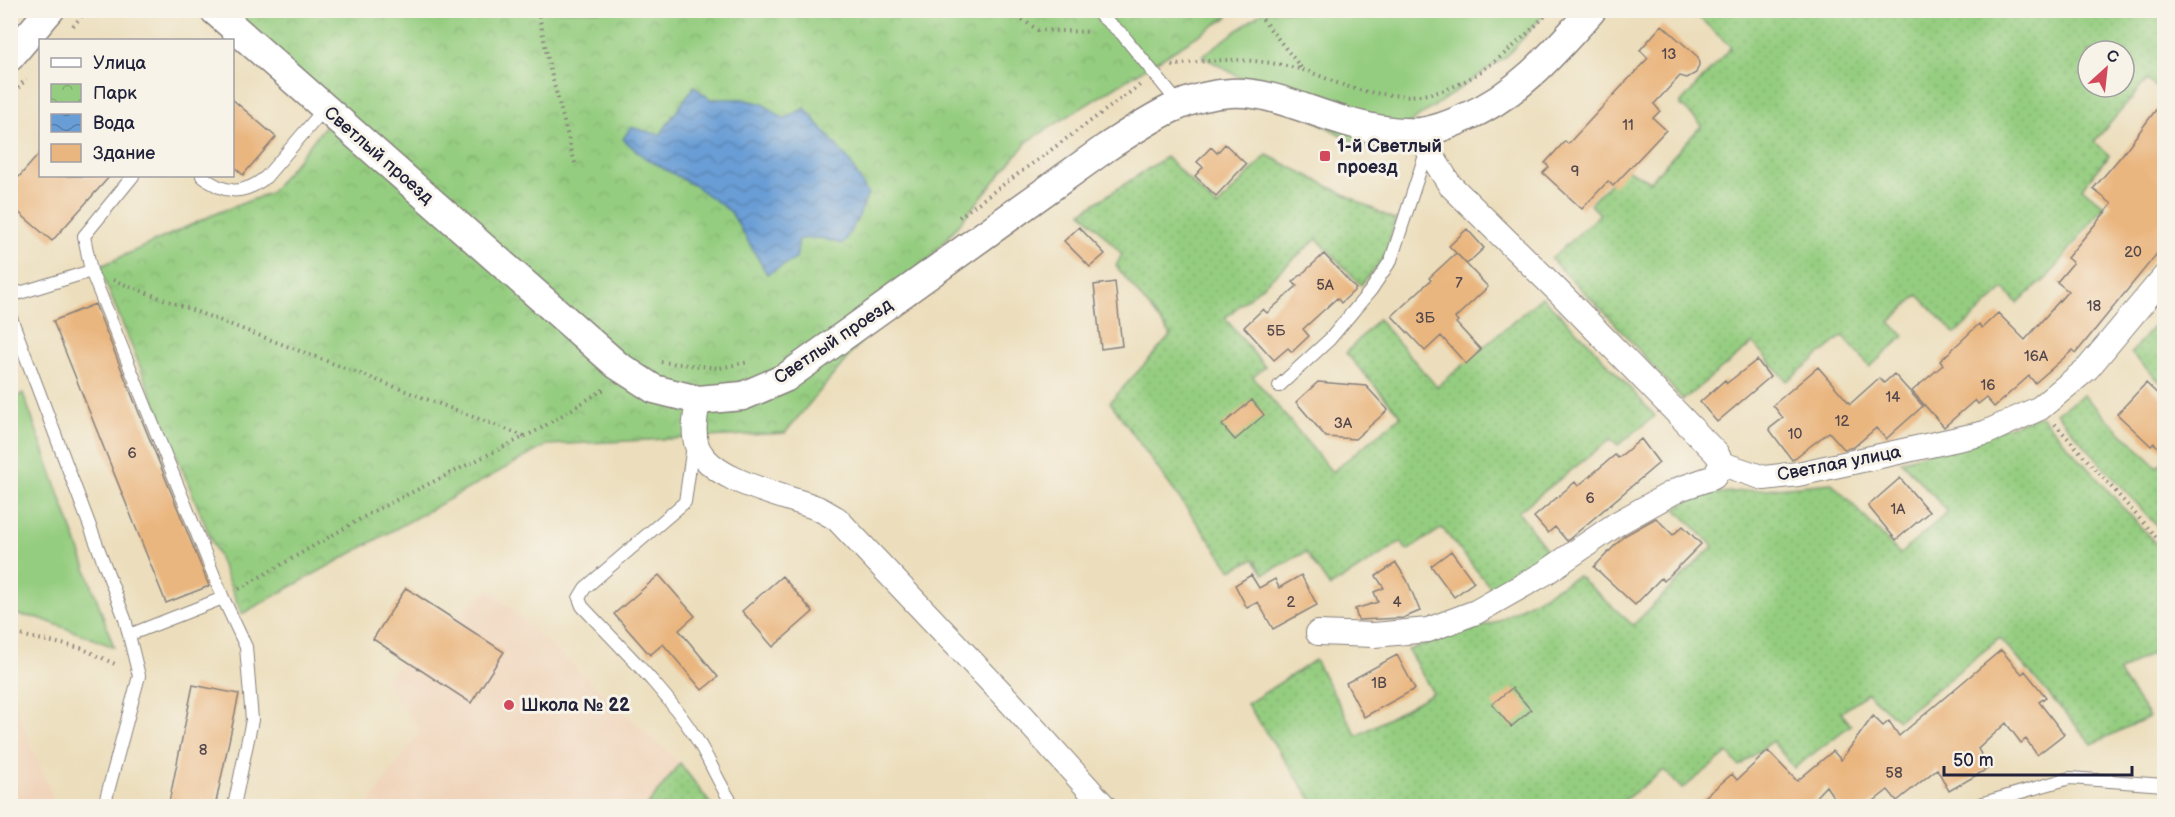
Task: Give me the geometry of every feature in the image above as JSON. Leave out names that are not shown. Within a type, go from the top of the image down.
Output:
[{"type":"street","points":[[10,57],[50,10]]},
{"type":"street","name":"Светлый проезд","points":[[214,10],[617,365],[654,389],[698,400],[743,396],[785,378],[1107,147],[1152,117],[1179,104],[1206,96],[1232,93],[1260,95],[1366,128],[1425,140]]},
{"type":"street","points":[[1318,633],[1374,635],[1428,630],[1476,612],[1545,573],[1618,523],[1679,489],[1714,477],[1722,464],[1717,454],[1450,185],[1425,140],[1449,125],[1486,109],[1515,89],[1541,65],[1592,10]]},
{"type":"street","name":"Светлая улица","points":[[1722,464],[1764,478],[1798,474],[1985,433],[2040,408],[2088,368],[2164,277]]},
{"type":"street","points":[[698,400],[694,435],[697,447],[704,457],[747,486],[820,509],[837,519],[1003,695],[1104,807]]},
{"type":"lane","points":[[1094,10],[1122,34],[1179,104]]},
{"type":"lane","points":[[203,177],[216,186],[229,190],[242,190],[255,186],[266,177],[326,108]]},
{"type":"lane","points":[[1279,386],[1330,339],[1371,290],[1391,260],[1425,140]]},
{"type":"lane","points":[[132,177],[84,236],[92,272],[223,598],[246,647],[252,720],[234,807]]},
{"type":"lane","points":[[10,296],[92,272]]},
{"type":"lane","points":[[10,315],[121,609],[140,676],[104,807]]},
{"type":"lane","points":[[694,435],[684,502],[585,588],[579,598],[582,606],[659,689],[696,738],[734,807]]},
{"type":"lane","points":[[129,635],[223,598]]},
{"type":"lane","points":[[1973,807],[2070,778],[2164,785]]},
{"type":"path","points":[[538,10],[549,65],[576,167]]},
{"type":"path","points":[[1007,10],[1038,30],[1122,34]]},
{"type":"path","points":[[1255,10],[1304,70]]},
{"type":"path","points":[[92,272],[525,436]]},
{"type":"path","points":[[2040,408],[2164,546]]},
{"type":"path","points":[[10,633],[81,648],[140,676]]},
{"type":"shaded area","name":"Школа № 22","points":[[489,589],[680,763],[647,806],[367,806],[420,731],[384,679]]},
{"type":"shaded area","points":[[10,693],[52,795],[49,806],[11,806]]},
{"type":"green space","points":[[1226,10],[1228,17],[1028,141],[785,433],[547,445],[242,614],[99,267],[217,213],[270,193],[339,109],[229,11]]},
{"type":"green space","points":[[1264,11],[1547,11],[1507,56],[1369,151],[1202,56]]},
{"type":"green space","points":[[1692,11],[2164,11],[2164,94],[2147,80],[2136,93],[2136,39],[2076,39],[2076,99],[2131,99],[2094,142],[2109,155],[2082,188],[2104,206],[2047,278],[2017,303],[2004,289],[1955,334],[1918,295],[1890,322],[1904,336],[1870,367],[1843,336],[1787,381],[1753,343],[1683,400],[1610,318],[1551,259],[1600,214],[1590,204],[1624,168],[1650,181],[1702,125],[1680,104],[1731,47]]},
{"type":"green space","points":[[1267,155],[1395,220],[1386,256],[1361,285],[1317,239],[1225,318],[1265,367],[1253,377],[1332,472],[1401,416],[1346,353],[1378,319],[1437,387],[1542,297],[1588,342],[1655,416],[1618,445],[1611,439],[1518,512],[1551,555],[1495,593],[1442,528],[1407,551],[1401,542],[1330,587],[1306,552],[1264,574],[1254,559],[1231,570],[1110,402],[1171,335],[1116,266],[1122,254],[1082,212],[1166,157],[1217,207]]},
{"type":"green space","points":[[2164,314],[2164,386],[2131,353]]},
{"type":"green space","points":[[23,393],[114,647],[39,618],[11,614],[11,401]]},
{"type":"green space","points":[[2083,395],[2157,467],[2164,460],[2164,534],[2056,413]]},
{"type":"green space","points":[[2041,416],[2164,553],[2164,646],[2118,672],[2149,717],[2092,744],[2000,638],[1898,720],[1867,693],[1841,713],[1851,725],[1794,768],[1772,741],[1739,766],[1728,753],[1682,789],[1664,770],[1622,802],[1625,806],[1316,806],[1247,704],[1315,660],[1357,736],[1433,693],[1408,650],[1494,623],[1578,576],[1633,625],[1713,546],[1676,509],[1698,495],[1832,483],[1900,554],[1948,512],[1901,461]]},
{"type":"green space","points":[[680,763],[712,806],[647,806]]},
{"type":"water","points":[[694,86],[710,99],[742,99],[763,104],[784,119],[805,108],[850,162],[868,194],[843,244],[821,238],[799,239],[796,259],[767,274],[731,212],[695,186],[645,158],[623,139],[631,127],[660,135]]},
{"type":"building","points":[[1662,25],[1698,57],[1699,65],[1696,73],[1687,78],[1680,76],[1654,104],[1660,111],[1653,118],[1666,130],[1613,186],[1608,181],[1582,209],[1543,173],[1549,167],[1545,163],[1565,141],[1568,144],[1648,58],[1640,50]]},
{"type":"building","points":[[2164,99],[2164,245],[2076,353],[2073,350],[2035,383],[2029,376],[1994,407],[1986,398],[1978,404],[1975,400],[1944,427],[1912,391],[1943,365],[1940,361],[1979,324],[1982,328],[1998,313],[2025,340],[2068,291],[2057,282],[2073,263],[2067,258],[2112,204],[2093,189]]},
{"type":"building","points":[[234,101],[276,137],[243,175],[234,167]]},
{"type":"building","points":[[1225,144],[1246,164],[1216,196],[1195,176],[1203,167],[1197,162],[1211,147],[1217,153]]},
{"type":"building","points":[[39,154],[39,177],[109,177],[52,241],[10,205],[10,187]]},
{"type":"building","points":[[1079,227],[1105,254],[1090,267],[1064,241]]},
{"type":"building","points":[[1467,229],[1484,248],[1467,264],[1449,246]]},
{"type":"building","points":[[1456,253],[1488,287],[1455,318],[1458,321],[1456,323],[1481,350],[1466,364],[1441,336],[1425,351],[1392,316]]},
{"type":"building","points":[[1324,254],[1356,289],[1341,303],[1337,298],[1303,329],[1309,336],[1292,352],[1288,348],[1274,360],[1244,327],[1263,309],[1267,313],[1297,286],[1293,282]]},
{"type":"building","points":[[1115,282],[1122,346],[1101,349],[1094,285]]},
{"type":"building","points":[[95,304],[209,586],[166,603],[53,321]]},
{"type":"building","points":[[1757,360],[1770,377],[1717,422],[1700,402],[1725,380],[1727,383]]},
{"type":"building","points":[[1818,367],[1850,404],[1879,378],[1884,383],[1894,374],[1923,406],[1886,439],[1876,428],[1854,447],[1844,449],[1829,432],[1792,460],[1769,429],[1783,418],[1773,405]]},
{"type":"building","points":[[1318,382],[1366,386],[1388,410],[1355,439],[1326,437],[1296,402]]},
{"type":"building","points":[[2146,383],[2164,400],[2164,453],[2154,443],[2151,446],[2117,414]]},
{"type":"building","points":[[1252,400],[1264,415],[1235,440],[1222,425]]},
{"type":"building","points":[[1641,439],[1659,463],[1567,541],[1555,527],[1548,533],[1534,517],[1575,482],[1578,486],[1615,455],[1618,458]]},
{"type":"building","points":[[1900,478],[1929,512],[1896,540],[1868,506]]},
{"type":"building","points":[[1656,518],[1673,535],[1683,526],[1701,544],[1664,581],[1661,578],[1635,605],[1594,567],[1624,536]]},
{"type":"building","points":[[1451,551],[1474,582],[1454,597],[1431,566]]},
{"type":"building","points":[[1396,563],[1407,580],[1420,611],[1403,618],[1358,620],[1355,609],[1378,602],[1374,592],[1384,588],[1376,576]]},
{"type":"building","points":[[659,575],[695,616],[679,630],[718,677],[702,690],[663,644],[650,655],[614,614]]},
{"type":"building","points":[[1251,575],[1259,588],[1275,579],[1279,588],[1301,575],[1317,605],[1273,629],[1258,602],[1247,608],[1235,585]]},
{"type":"building","points":[[782,576],[813,612],[773,647],[742,611]]},
{"type":"building","points":[[406,588],[504,652],[471,703],[373,639]]},
{"type":"building","points":[[2001,650],[2022,674],[2025,671],[2046,697],[2039,702],[2064,734],[2037,755],[2026,739],[2021,743],[2006,723],[1978,749],[1989,768],[1949,791],[1937,769],[1897,801],[1888,790],[1866,807],[1840,807],[1826,786],[1806,807],[1693,807],[1732,774],[1737,780],[1768,751],[1797,781],[1833,751],[1841,760],[1873,716],[1883,726],[1889,721],[1899,736]]},
{"type":"building","points":[[1397,655],[1415,689],[1364,717],[1346,683]]},
{"type":"building","points":[[193,685],[239,694],[215,807],[168,807]]},
{"type":"building","points":[[1512,688],[1531,710],[1511,727],[1492,704]]},
{"type":"place","name":"1-й Светлый проезд","points":[[1325,156]]},
{"type":"place","name":"Школа № 22","points":[[509,705]]}]
